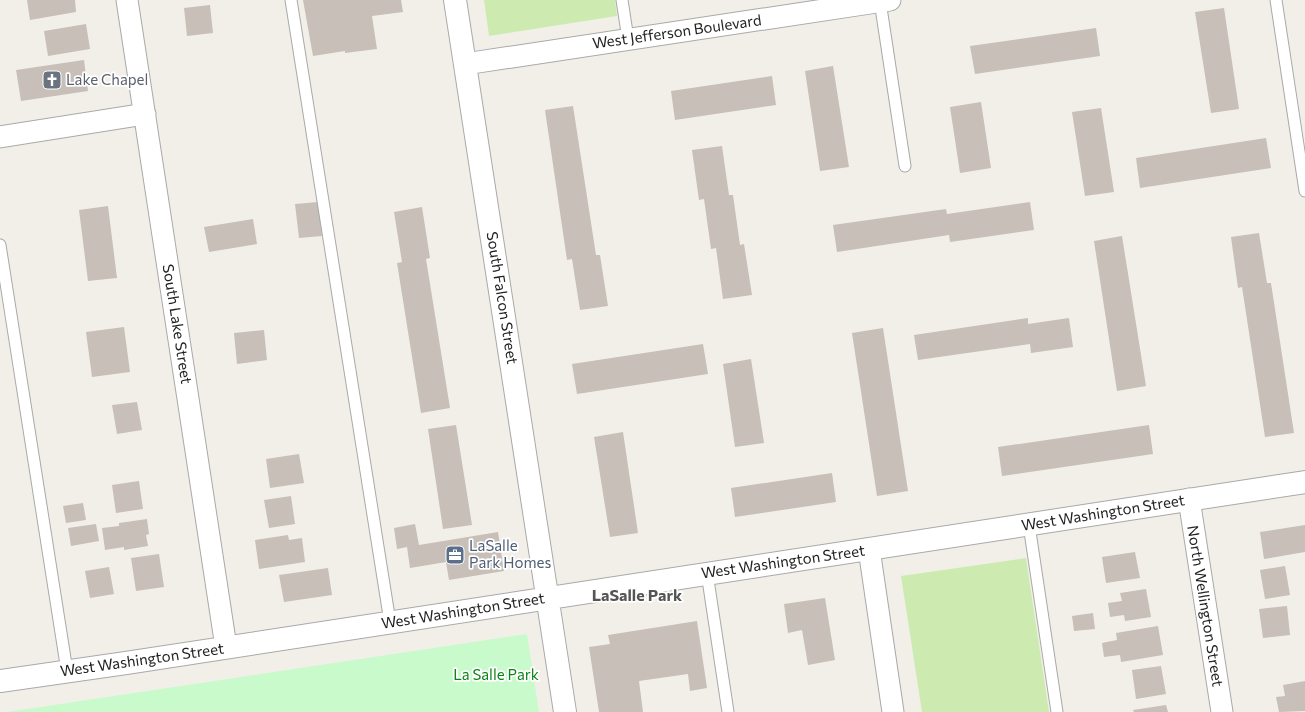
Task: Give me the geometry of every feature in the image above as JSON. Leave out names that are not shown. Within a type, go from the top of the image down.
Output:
[{"type":"street","name":"South Lake Street","points":[[128,0],[226,647]]},
{"type":"street","name":"South Falcon Street","points":[[455,0],[566,712]]},
{"type":"street","name":"West Jefferson Boulevard","points":[[465,64],[628,39],[784,8],[885,1]]},
{"type":"street","points":[[0,137],[145,114]]},
{"type":"street","name":"West Washington Street","points":[[0,681],[1305,482]]},
{"type":"street","name":"North Wellington Street","points":[[1189,499],[1222,712]]},
{"type":"street","points":[[869,549],[893,712]]},
{"type":"lane","points":[[291,0],[390,622]]},
{"type":"lane","points":[[622,0],[628,39]]},
{"type":"lane","points":[[1276,0],[1305,191]]},
{"type":"lane","points":[[885,1],[905,166]]},
{"type":"lane","points":[[0,245],[68,671]]},
{"type":"lane","points":[[1029,524],[1057,712]]},
{"type":"lane","points":[[707,573],[728,712]]},
{"type":"green space","points":[[484,0],[615,0],[617,16],[489,36]]},
{"type":"green space","points":[[1026,558],[1049,712],[922,712],[901,576]]},
{"type":"green space","name":"La Salle Park","points":[[527,634],[539,712],[7,712]]},
{"type":"building","points":[[27,0],[75,0],[76,12],[30,20]]},
{"type":"building","points":[[303,0],[401,0],[403,12],[372,16],[377,49],[345,53],[345,51],[313,56]]},
{"type":"building","points":[[210,5],[213,33],[187,36],[184,8]]},
{"type":"building","points":[[1224,8],[1239,109],[1211,113],[1195,12]]},
{"type":"building","points":[[86,24],[90,49],[48,56],[44,31]]},
{"type":"building","points":[[1096,28],[1100,56],[975,74],[970,46]]},
{"type":"building","name":"Lake Chapel","points":[[84,60],[88,91],[21,101],[16,70]]},
{"type":"building","points":[[833,66],[849,167],[820,171],[805,71]]},
{"type":"building","points":[[772,76],[776,105],[675,120],[671,91]]},
{"type":"building","points":[[981,102],[991,168],[960,173],[950,107]]},
{"type":"building","points":[[573,106],[596,255],[600,255],[608,306],[580,310],[572,259],[567,260],[545,110]]},
{"type":"building","points":[[1101,108],[1114,192],[1085,196],[1072,112]]},
{"type":"building","points":[[1266,138],[1271,168],[1140,188],[1136,158]]},
{"type":"building","points":[[722,146],[729,195],[733,195],[740,245],[744,244],[752,295],[723,299],[716,248],[711,249],[704,199],[699,200],[692,150]]},
{"type":"building","points":[[318,202],[322,236],[299,238],[295,204]]},
{"type":"building","points":[[1030,202],[1034,230],[950,242],[949,235],[837,252],[833,225],[946,209],[947,214]]},
{"type":"building","points":[[108,206],[117,278],[88,281],[79,210]]},
{"type":"building","points":[[422,207],[430,258],[426,259],[450,408],[421,413],[397,263],[402,262],[394,212]]},
{"type":"building","points":[[253,219],[257,244],[209,252],[204,227]]},
{"type":"building","points":[[1259,233],[1267,283],[1271,283],[1294,433],[1265,437],[1242,287],[1238,288],[1231,237]]},
{"type":"building","points":[[1122,236],[1146,386],[1117,391],[1094,241]]},
{"type":"building","points":[[1028,318],[1028,324],[1069,318],[1073,347],[1031,353],[1030,344],[918,360],[914,335]]},
{"type":"building","points":[[124,327],[130,372],[92,377],[86,332]]},
{"type":"building","points":[[883,328],[908,491],[877,496],[852,333]]},
{"type":"building","points":[[264,330],[267,360],[237,364],[234,333]]},
{"type":"building","points":[[703,344],[708,374],[577,394],[572,364]]},
{"type":"building","points":[[751,359],[764,443],[735,447],[723,364]]},
{"type":"building","points":[[137,402],[142,430],[117,434],[112,405]]},
{"type":"building","points":[[456,425],[472,525],[443,529],[428,429]]},
{"type":"building","points":[[1149,425],[1153,454],[1002,476],[998,447]]},
{"type":"building","points":[[623,432],[638,533],[610,537],[594,437]]},
{"type":"building","points":[[299,454],[304,483],[270,488],[266,459]]},
{"type":"building","points":[[832,473],[836,502],[735,517],[731,488]]},
{"type":"building","points":[[139,481],[143,509],[116,513],[112,485]]},
{"type":"building","points":[[291,496],[295,524],[269,528],[264,500]]},
{"type":"building","points":[[83,503],[86,520],[66,523],[63,506]]},
{"type":"building","points":[[147,519],[149,534],[146,535],[148,546],[124,550],[124,547],[105,550],[102,528],[119,526],[119,523]]},
{"type":"building","points":[[96,524],[99,541],[71,546],[68,528]]},
{"type":"building","name":"LaSalle Park Homes","points":[[415,524],[419,545],[498,532],[504,571],[449,580],[446,562],[410,568],[407,547],[397,549],[394,528]]},
{"type":"building","points":[[1305,525],[1305,552],[1264,559],[1260,532]]},
{"type":"building","points":[[288,535],[289,540],[302,538],[305,562],[259,569],[255,540]]},
{"type":"building","points":[[1135,552],[1140,578],[1106,583],[1102,557]]},
{"type":"building","points":[[159,554],[164,587],[136,591],[131,558]]},
{"type":"building","points":[[1285,566],[1290,595],[1265,599],[1260,570]]},
{"type":"building","points":[[109,567],[114,594],[90,598],[85,571]]},
{"type":"building","points":[[328,568],[332,595],[284,602],[279,575]]},
{"type":"building","points":[[1146,589],[1151,617],[1125,621],[1124,615],[1110,617],[1108,603],[1122,601],[1120,593]]},
{"type":"building","points":[[825,598],[835,660],[808,665],[802,630],[788,633],[784,604]]},
{"type":"building","points":[[1287,606],[1290,635],[1263,638],[1259,609]]},
{"type":"building","points":[[1093,613],[1095,629],[1074,631],[1072,616]]},
{"type":"building","points":[[697,621],[707,688],[690,691],[688,674],[639,681],[643,712],[599,712],[589,647],[610,644],[608,635]]},
{"type":"building","points":[[1158,626],[1163,655],[1121,662],[1120,655],[1104,657],[1102,643],[1117,640],[1116,633]]},
{"type":"building","points":[[1161,666],[1166,694],[1136,699],[1132,670]]},
{"type":"building","points":[[1305,681],[1305,711],[1279,712],[1276,697],[1285,696],[1283,685]]},
{"type":"building","points":[[1166,705],[1168,712],[1134,712],[1133,710]]},
{"type":"place","name":"Lake Chapel","points":[[52,80]]},
{"type":"place","name":"LaSalle Park Homes","points":[[455,555]]},
{"type":"district","name":"LaSalle Park","points":[[637,595]]}]
